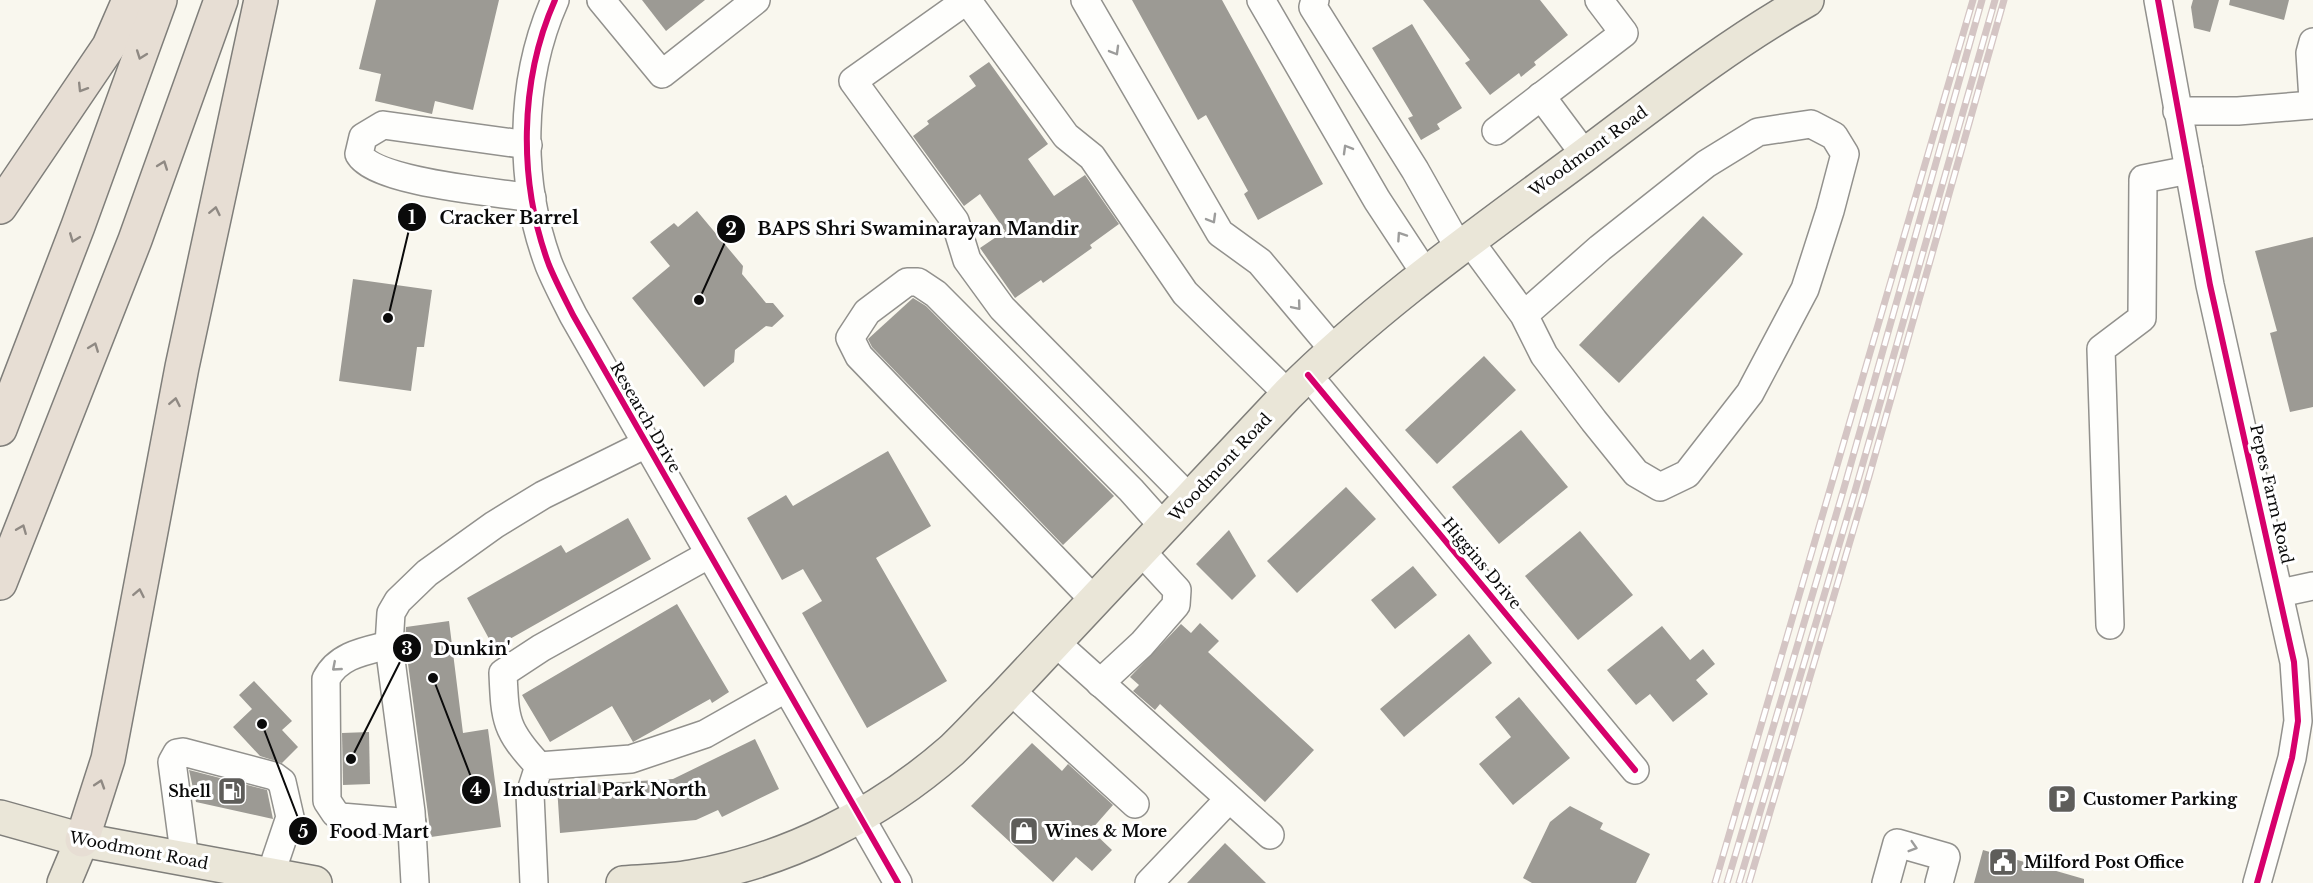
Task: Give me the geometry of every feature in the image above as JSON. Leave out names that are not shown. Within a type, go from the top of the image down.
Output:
[{"type":"highway","points":[[0,207],[109,46],[129,0]]},
{"type":"highway","points":[[0,429],[82,215],[160,0]]},
{"type":"highway","points":[[0,583],[135,240],[221,0]]},
{"type":"highway","points":[[82,840],[108,759],[182,367],[261,0]]},
{"type":"main road","name":"Woodmont Road","points":[[623,883],[691,880],[772,857],[826,834],[906,784],[952,750],[1298,384],[1334,350],[1425,273],[1691,75],[1755,31],[1807,0]]},
{"type":"main road","name":"Woodmont Road","points":[[0,817],[82,840],[315,883]]},
{"type":"main road","points":[[64,883],[82,840]]},
{"type":"street","name":"Research Drive","points":[[555,0],[545,24],[533,68],[527,116],[532,198],[549,265],[573,315],[708,555],[898,883]]},
{"type":"street","points":[[601,0],[662,74],[756,0]]},
{"type":"street","points":[[967,0],[854,81],[955,221],[967,261],[1002,308],[1190,499]]},
{"type":"street","name":"Higgins Drive","points":[[967,0],[1066,136],[1092,157],[1185,293],[1298,384],[1635,770]]},
{"type":"street","points":[[1085,0],[1220,233],[1260,262],[1334,350]]},
{"type":"street","points":[[1261,0],[1377,200],[1425,273]]},
{"type":"street","points":[[1315,0],[1313,7],[1414,170],[1464,244],[1524,315],[1544,355],[1636,473],[1660,487],[1688,474],[1750,393],[1805,289],[1830,211],[1845,154],[1834,136],[1811,124],[1758,132],[1697,171],[1600,248],[1524,315]]},
{"type":"street","points":[[1496,131],[1624,33],[1599,0]]},
{"type":"street","points":[[2158,0],[2177,111],[2238,111],[2313,105]]},
{"type":"street","points":[[2313,42],[2310,53],[2313,100]]},
{"type":"street","points":[[1541,96],[1585,154]]},
{"type":"street","name":"Pepes Farm Road","points":[[2177,111],[2220,328],[2280,593],[2304,661],[2298,720],[2303,760],[2257,883]]},
{"type":"street","points":[[528,145],[383,125],[363,137],[359,154],[363,163],[401,178],[532,198]]},
{"type":"street","points":[[2110,625],[2101,349],[2142,318],[2143,179],[2189,170]]},
{"type":"street","points":[[1094,600],[859,356],[850,338],[867,312],[907,282],[918,282],[936,294],[1131,490],[1164,527]]},
{"type":"street","points":[[415,883],[412,823],[389,645],[391,613],[398,601],[427,573],[543,495],[646,444]]},
{"type":"street","points":[[1100,683],[1142,644],[1176,605],[1177,590],[1141,551]]},
{"type":"street","points":[[539,766],[522,748],[505,718],[503,673],[541,648],[708,555]]},
{"type":"street","points":[[2280,593],[2313,586]]},
{"type":"street","points":[[1055,642],[1270,835]]},
{"type":"street","points":[[389,645],[355,653],[337,664],[326,678],[327,801],[335,813],[341,817],[412,823]]},
{"type":"street","points":[[539,766],[631,759],[705,734],[785,689]]},
{"type":"street","points":[[1010,690],[1135,804]]},
{"type":"street","points":[[185,860],[172,762],[177,753],[183,752],[274,776],[282,782],[290,817],[270,876]]},
{"type":"street","points":[[534,883],[530,794],[539,766]]},
{"type":"street","points":[[1149,883],[1229,799]]},
{"type":"street","points":[[1886,883],[1897,843],[1946,857],[1939,883]]},
{"type":"building","points":[[376,0],[499,0],[473,110],[435,101],[432,114],[375,101],[381,74],[359,69]]},
{"type":"building","points":[[642,0],[705,0],[666,31]]},
{"type":"building","points":[[1132,0],[1222,0],[1323,184],[1258,220],[1244,194],[1248,191],[1206,115],[1198,120]]},
{"type":"building","points":[[1423,0],[1540,0],[1568,35],[1534,62],[1536,65],[1521,77],[1519,73],[1490,95],[1465,63],[1470,60]]},
{"type":"building","points":[[2193,0],[2219,0],[2210,32],[2194,28],[2191,7]]},
{"type":"building","points":[[2230,0],[2289,0],[2284,20],[2229,5]]},
{"type":"building","points":[[1412,24],[1462,108],[1437,124],[1440,129],[1421,140],[1408,118],[1413,116],[1372,48]]},
{"type":"building","points":[[989,62],[1048,144],[1028,159],[1054,196],[1085,175],[1119,224],[1090,245],[1092,248],[1043,283],[1041,280],[1015,298],[980,248],[1005,231],[980,194],[964,206],[913,136],[929,124],[927,121],[976,86],[969,76]]},
{"type":"building","points":[[697,211],[743,266],[742,274],[766,303],[773,303],[784,316],[772,327],[766,326],[735,350],[734,362],[704,387],[632,298],[670,266],[650,242],[674,223],[678,227]]},
{"type":"building","points":[[1703,216],[1743,254],[1619,383],[1579,345]]},
{"type":"building","points":[[2313,237],[2313,407],[2290,412],[2270,333],[2277,331],[2255,251]]},
{"type":"building","points":[[353,279],[432,290],[424,347],[417,347],[411,391],[339,381]]},
{"type":"building","points":[[913,298],[926,306],[1114,496],[1063,545],[872,347],[868,339]]},
{"type":"building","points":[[1484,356],[1516,390],[1437,464],[1405,430]]},
{"type":"building","points":[[1521,430],[1568,487],[1499,544],[1452,487]]},
{"type":"building","points":[[888,451],[931,526],[876,558],[947,681],[867,728],[802,613],[822,601],[803,569],[782,580],[747,518],[786,495],[793,506]]},
{"type":"building","points":[[1346,487],[1376,519],[1297,593],[1267,561]]},
{"type":"building","points":[[628,518],[651,559],[494,648],[467,598],[561,545],[566,553]]},
{"type":"building","points":[[1229,530],[1256,576],[1232,600],[1196,564]]},
{"type":"building","points":[[1580,531],[1633,595],[1578,640],[1525,576]]},
{"type":"building","points":[[1413,566],[1437,595],[1395,629],[1371,600]]},
{"type":"building","points":[[677,604],[729,692],[712,703],[710,699],[633,742],[612,706],[550,742],[522,695]]},
{"type":"building","points":[[449,621],[463,733],[488,729],[501,827],[431,837],[405,641],[406,627]]},
{"type":"building","points":[[1200,623],[1219,641],[1208,652],[1314,750],[1265,802],[1160,704],[1155,710],[1133,691],[1139,685],[1130,677],[1181,624],[1191,633]]},
{"type":"building","points":[[1662,626],[1690,660],[1703,649],[1715,664],[1696,680],[1708,694],[1673,722],[1650,694],[1636,705],[1607,670]]},
{"type":"building","points":[[1469,634],[1492,663],[1404,737],[1380,709]]},
{"type":"building","points":[[254,681],[292,721],[282,730],[298,747],[282,763],[260,756],[233,727],[252,709],[239,695]]},
{"type":"building","points":[[1519,697],[1570,758],[1513,805],[1479,764],[1511,737],[1495,717]]},
{"type":"building","points":[[369,732],[370,784],[343,785],[342,733]]},
{"type":"building","points":[[755,739],[779,789],[722,817],[718,810],[696,820],[560,833],[557,786],[673,779]]},
{"type":"building","points":[[1032,743],[1062,771],[1068,764],[1113,805],[1091,830],[1112,850],[1092,871],[1076,857],[1053,882],[971,806]]},
{"type":"building","name":"Shell","points":[[189,770],[267,790],[273,819],[196,802]]},
{"type":"building","points":[[1570,806],[1603,823],[1600,829],[1650,854],[1636,883],[1532,883],[1523,878],[1550,822]]},
{"type":"building","points":[[1225,843],[1266,883],[1187,883]]},
{"type":"building","name":"Milford Post Office","points":[[1983,850],[2084,879],[2084,883],[1974,883]]},
{"type":"railway","points":[[1715,883],[1973,0]]},
{"type":"railway","points":[[1727,883],[1844,488],[1982,0]]},
{"type":"railway","points":[[1739,883],[1855,491],[1995,0]]},
{"type":"railway","points":[[1749,883],[1864,494],[2004,0]]},
{"type":"cycle path","points":[[555,0],[543,31],[535,64],[529,98],[527,132],[532,200],[549,265],[573,315],[898,883]]},
{"type":"cycle path","points":[[2158,0],[2210,285],[2294,662],[2298,721],[2292,758],[2257,883]]},
{"type":"cycle path","points":[[1308,375],[1635,770]]},
{"type":"place","name":"BAPS Shri Swaminarayan Mandir","points":[[699,300]]},
{"type":"place","name":"Cracker Barrel","points":[[388,318]]},
{"type":"place","name":"Industrial Park North","points":[[433,678]]},
{"type":"place","name":"Food Mart","points":[[262,724]]},
{"type":"place","name":"Dunkin'","points":[[351,759]]},
{"type":"place","name":"Shell","points":[[232,791]]},
{"type":"place","name":"Customer Parking","points":[[2062,799]]},
{"type":"place","name":"Wines & More","points":[[1024,831]]},
{"type":"place","name":"Milford Post Office","points":[[2003,862]]}]
